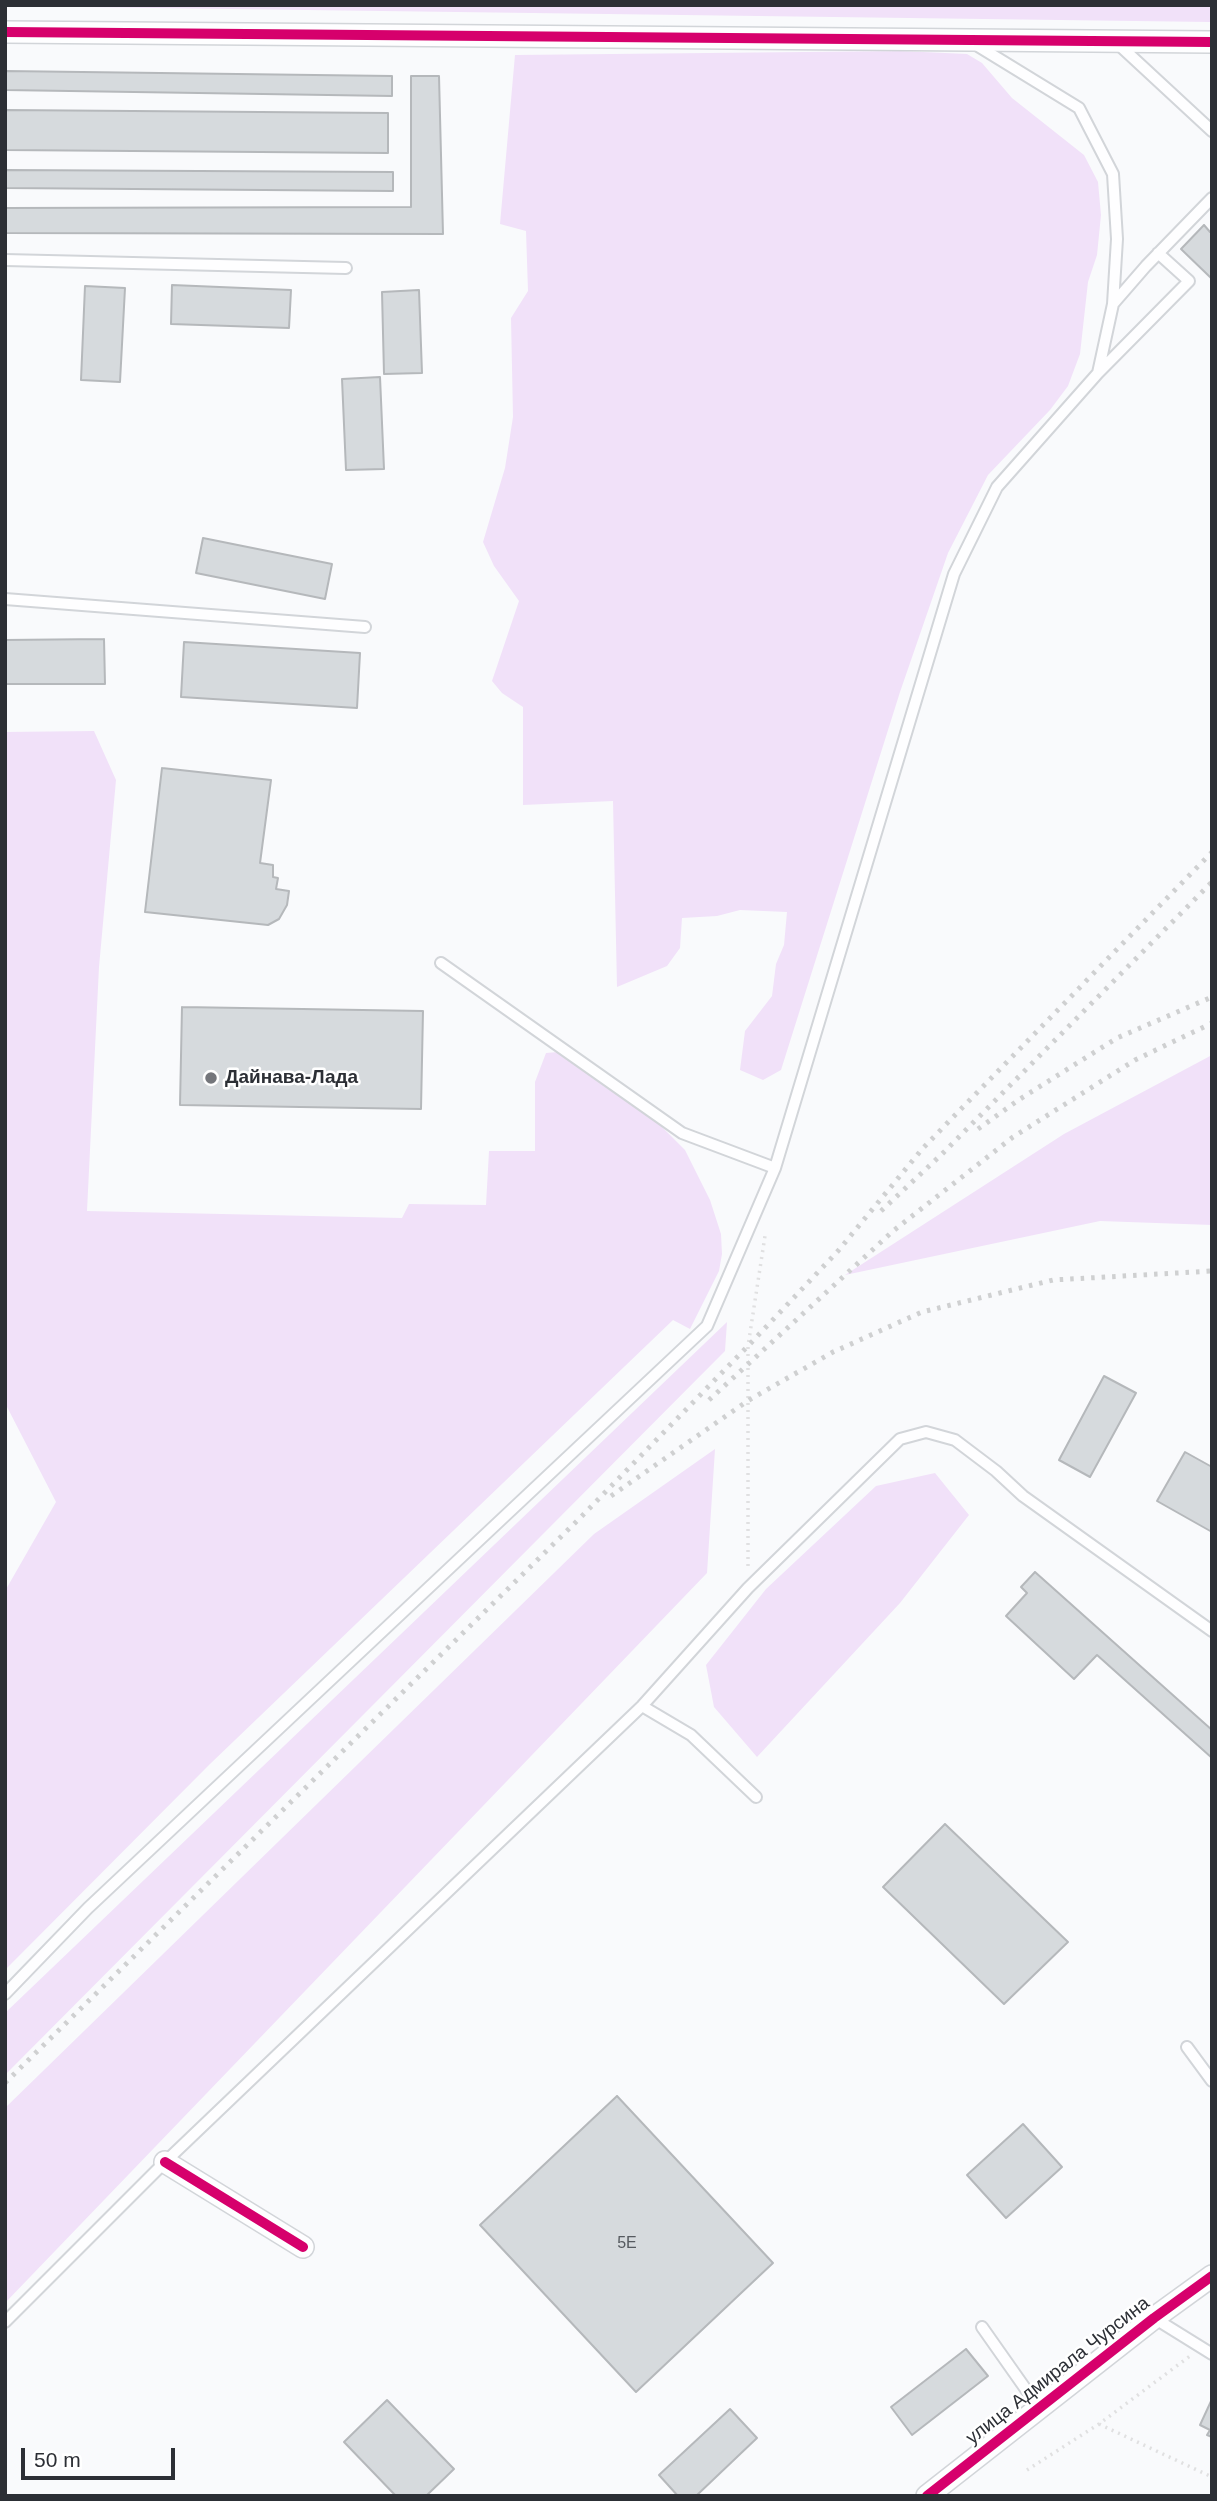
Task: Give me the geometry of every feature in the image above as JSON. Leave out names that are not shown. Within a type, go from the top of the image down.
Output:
[{"type":"street","points":[[5,32],[1212,42]]},
{"type":"street","points":[[165,2162],[303,2248]]},
{"type":"street","name":"улица Адмирала Чурсина","points":[[927,2496],[1154,2318],[1212,2276]]},
{"type":"lane","points":[[967,40],[1079,108],[1113,174],[1117,239],[1113,304],[1098,373]]},
{"type":"lane","points":[[1115,41],[1212,131]]},
{"type":"lane","points":[[1113,304],[1212,198]]},
{"type":"lane","points":[[5,1994],[88,1908],[707,1326],[775,1168],[954,574],[997,488],[1098,373],[1189,281],[1158,253]]},
{"type":"lane","points":[[5,260],[346,268]]},
{"type":"lane","points":[[5,599],[365,627]]},
{"type":"lane","points":[[441,963],[682,1133],[775,1168]]},
{"type":"lane","points":[[5,2322],[165,2162],[642,1706],[748,1588],[900,1439],[926,1432],[955,1440],[996,1471],[1023,1496],[1212,1631]]},
{"type":"lane","points":[[642,1706],[691,1735],[756,1797]]},
{"type":"lane","points":[[1187,2047],[1212,2081]]},
{"type":"lane","points":[[1154,2318],[1212,2354]]},
{"type":"lane","points":[[982,2328],[1039,2408]]},
{"type":"path","points":[[748,1588],[748,1346],[765,1236]]},
{"type":"path","points":[[1027,2470],[1100,2424],[1201,2348]]},
{"type":"path","points":[[1100,2424],[1212,2477]]},
{"type":"shaded area","points":[[1212,5],[1210,22],[5,6]]},
{"type":"shaded area","points":[[901,51],[967,54],[982,63],[1012,98],[1084,155],[1098,182],[1101,215],[1097,255],[1088,282],[1080,354],[1068,386],[1050,410],[988,475],[948,553],[900,692],[781,1070],[763,1080],[740,1070],[745,1031],[772,996],[776,964],[784,945],[787,912],[740,910],[717,916],[682,918],[680,948],[667,966],[617,987],[613,801],[523,805],[523,707],[502,693],[492,681],[519,601],[494,566],[483,542],[505,468],[513,417],[511,318],[528,291],[526,231],[500,224],[515,55]]},
{"type":"shaded area","points":[[94,731],[116,780],[99,967],[87,1211],[402,1218],[409,1204],[486,1205],[489,1151],[535,1151],[535,1082],[546,1053],[558,1052],[660,1125],[685,1150],[710,1200],[721,1234],[722,1254],[719,1271],[690,1329],[673,1320],[210,1764],[5,1970],[5,1591],[56,1502],[5,1403],[5,732]]},
{"type":"shaded area","points":[[1212,1055],[1212,1225],[1100,1221],[845,1275],[1064,1134]]},
{"type":"shaded area","points":[[727,1322],[725,1351],[5,2075],[5,2013]]},
{"type":"shaded area","points":[[715,1449],[707,1573],[5,2303],[5,2108],[594,1534]]},
{"type":"shaded area","points":[[935,1473],[969,1515],[900,1603],[757,1757],[714,1707],[706,1665],[766,1589],[876,1486]]},
{"type":"building","points":[[5,71],[392,76],[392,96],[5,90]]},
{"type":"building","points":[[411,76],[439,76],[443,234],[5,233],[5,208],[411,207]]},
{"type":"building","points":[[5,110],[388,113],[388,153],[5,150]]},
{"type":"building","points":[[5,170],[393,172],[393,191],[5,188]]},
{"type":"building","points":[[1204,225],[1210,232],[1212,230],[1211,278],[1181,249]]},
{"type":"building","points":[[172,285],[291,290],[289,328],[171,324]]},
{"type":"building","points":[[85,286],[125,288],[120,382],[81,380]]},
{"type":"building","points":[[419,290],[422,373],[384,374],[382,292]]},
{"type":"building","points":[[380,377],[384,469],[346,470],[342,379]]},
{"type":"building","points":[[203,538],[332,564],[325,599],[196,573]]},
{"type":"building","points":[[104,639],[105,684],[5,684],[5,640]]},
{"type":"building","points":[[184,642],[360,653],[357,708],[181,697]]},
{"type":"building","points":[[162,768],[271,780],[260,863],[273,865],[273,877],[278,878],[276,889],[289,891],[287,905],[279,919],[268,925],[145,912]]},
{"type":"building","points":[[182,1007],[423,1011],[421,1109],[180,1105]]},
{"type":"building","points":[[1104,1376],[1136,1393],[1090,1477],[1059,1460]]},
{"type":"building","points":[[1185,1452],[1212,1467],[1212,1532],[1157,1501]]},
{"type":"building","points":[[1035,1572],[1212,1730],[1212,1758],[1097,1655],[1074,1679],[1006,1616],[1027,1593],[1021,1587]]},
{"type":"building","points":[[945,1824],[1068,1942],[1004,2004],[883,1887]]},
{"type":"building","points":[[617,2096],[773,2263],[636,2392],[480,2225]]},
{"type":"building","points":[[1023,2124],[1062,2167],[1006,2218],[967,2175]]},
{"type":"building","points":[[966,2349],[988,2376],[912,2435],[891,2407]]},
{"type":"building","points":[[1212,2399],[1212,2437],[1207,2435],[1210,2430],[1200,2425]]},
{"type":"building","points":[[387,2400],[454,2469],[426,2496],[396,2496],[344,2442]]},
{"type":"building","points":[[730,2409],[757,2438],[696,2496],[678,2496],[659,2475]]},
{"type":"railway","points":[[5,2083],[582,1516],[838,1251],[923,1148],[1212,852]]},
{"type":"railway","points":[[881,1211],[942,1154],[1212,882]]},
{"type":"railway","points":[[978,1129],[1117,1038],[1212,997]]},
{"type":"railway","points":[[709,1400],[893,1231],[1013,1137],[1135,1060],[1212,1023]]},
{"type":"railway","points":[[611,1496],[749,1400],[833,1352],[922,1312],[1053,1280],[1212,1271]]},
{"type":"cycle path","points":[[5,32],[1212,42]]},
{"type":"cycle path","points":[[165,2162],[303,2247]]},
{"type":"cycle path","points":[[927,2496],[1154,2318],[1212,2276]]},
{"type":"place","name":"Дайнава-Лада","points":[[211,1078]]}]
